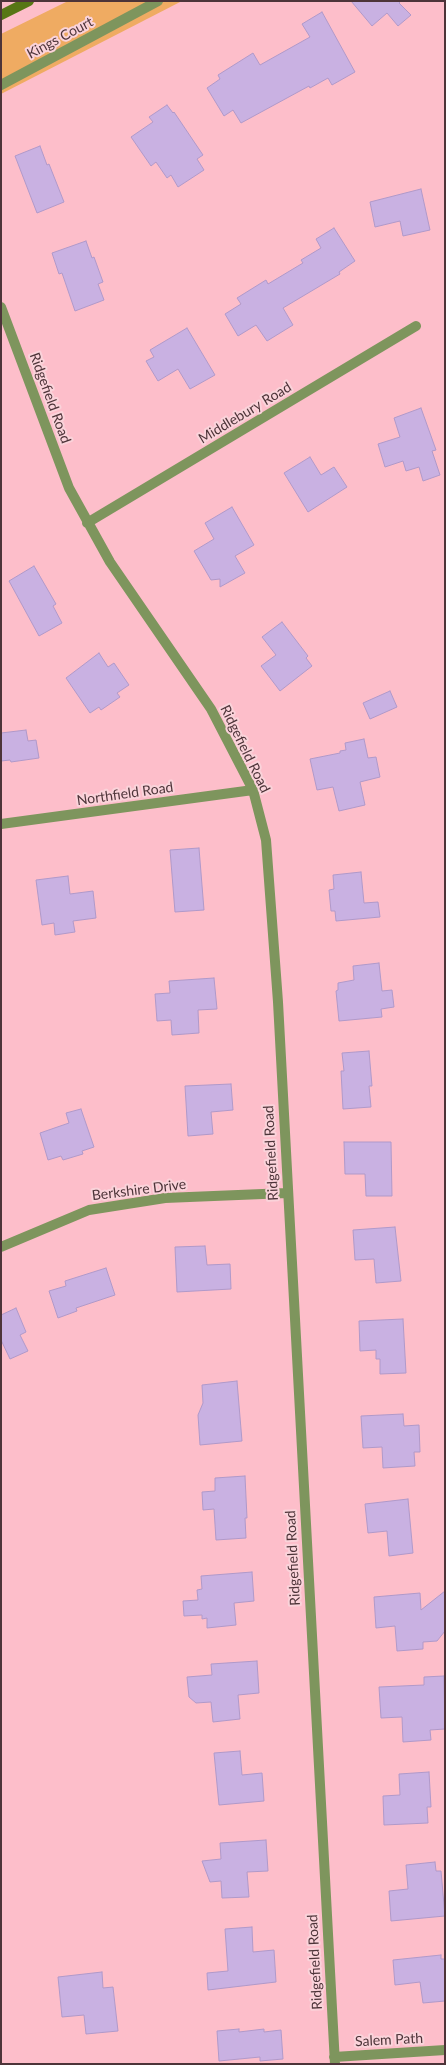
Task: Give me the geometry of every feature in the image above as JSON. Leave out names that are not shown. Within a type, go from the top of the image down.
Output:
[{"type":"main road","points":[[1,16],[29,1]]},
{"type":"street","name":"Kings Court","points":[[1,85],[158,1]]},
{"type":"street","name":"Ridgefield Road","points":[[1,307],[69,488],[110,562],[211,709],[253,790],[266,840],[271,884],[335,2060]]},
{"type":"street","name":"Middlebury Road","points":[[88,524],[416,326]]},
{"type":"street","name":"Northfield Road","points":[[1,824],[253,790]]},
{"type":"street","name":"Berkshire Drive","points":[[1,1247],[89,1210],[165,1198],[287,1193]]},
{"type":"street","name":"Salem Path","points":[[335,2060],[445,2050]]},
{"type":"shaded area","points":[[68,1],[182,1],[1,94],[1,34]]},
{"type":"building","points":[[351,1],[401,1],[399,3],[411,15],[398,26],[387,13],[372,26]]},
{"type":"building","points":[[322,12],[355,72],[332,85],[328,78],[310,88],[309,86],[241,123],[233,110],[224,116],[207,88],[220,79],[218,75],[253,53],[260,65],[310,37],[302,24]]},
{"type":"building","points":[[167,105],[174,112],[203,155],[197,159],[204,170],[178,187],[171,175],[167,178],[156,162],[151,166],[131,137],[153,122],[149,117]]},
{"type":"building","points":[[40,146],[64,202],[37,213],[15,156]]},
{"type":"building","points":[[421,189],[430,230],[403,236],[400,221],[375,227],[370,202]]},
{"type":"building","points":[[334,228],[355,261],[339,272],[340,274],[283,308],[293,325],[267,341],[256,325],[238,336],[225,314],[241,304],[237,298],[266,280],[268,284],[303,263],[301,260],[321,248],[316,239]]},
{"type":"building","points":[[86,241],[103,282],[98,284],[104,300],[75,311],[62,273],[59,274],[52,253]]},
{"type":"building","points":[[187,328],[215,375],[190,389],[178,369],[158,381],[146,361],[154,357],[150,350]]},
{"type":"building","points":[[421,408],[436,450],[432,451],[440,475],[423,481],[419,467],[406,471],[403,461],[385,467],[378,444],[400,437],[394,418]]},
{"type":"building","points":[[310,457],[321,475],[334,467],[347,487],[308,512],[284,473]]},
{"type":"building","points":[[232,507],[254,545],[235,556],[245,573],[220,587],[220,579],[211,580],[194,551],[214,539],[205,523]]},
{"type":"building","points":[[34,566],[56,604],[53,606],[62,623],[39,636],[9,581]]},
{"type":"building","points":[[282,622],[308,656],[306,658],[312,666],[280,691],[261,666],[276,655],[262,637]]},
{"type":"building","points":[[99,653],[108,667],[114,663],[129,685],[117,693],[120,697],[101,710],[99,707],[90,713],[66,678]]},
{"type":"building","points":[[390,691],[397,707],[370,719],[363,703]]},
{"type":"building","points":[[26,730],[28,741],[36,740],[39,758],[11,762],[10,760],[1,761],[1,733]]},
{"type":"building","points":[[364,739],[368,758],[376,757],[380,777],[360,782],[365,805],[339,811],[333,787],[317,790],[310,759],[340,753],[340,751],[346,750],[345,743]]},
{"type":"building","points":[[199,848],[204,910],[175,912],[170,850]]},
{"type":"building","points":[[361,872],[364,903],[378,902],[380,917],[336,921],[335,911],[331,911],[329,890],[334,889],[333,875]]},
{"type":"building","points":[[68,876],[70,894],[93,891],[96,918],[73,921],[75,932],[55,935],[54,923],[42,925],[36,880]]},
{"type":"building","points":[[379,963],[382,991],[392,990],[394,1007],[381,1009],[382,1017],[339,1021],[336,991],[338,990],[338,983],[354,980],[353,966]]},
{"type":"building","points":[[214,978],[217,1009],[198,1010],[199,1033],[172,1035],[171,1020],[157,1021],[155,994],[170,993],[169,981]]},
{"type":"building","points":[[369,1051],[372,1086],[369,1086],[371,1107],[343,1109],[341,1071],[344,1071],[342,1053]]},
{"type":"building","points":[[231,1084],[233,1110],[211,1112],[213,1134],[188,1136],[185,1086]]},
{"type":"building","points":[[81,1109],[94,1147],[82,1151],[83,1154],[63,1160],[61,1156],[48,1160],[40,1133],[69,1123],[66,1113]]},
{"type":"building","points":[[344,1142],[391,1142],[392,1196],[366,1196],[365,1174],[345,1174]]},
{"type":"building","points":[[395,1227],[401,1281],[376,1283],[374,1259],[355,1260],[353,1230]]},
{"type":"building","points":[[205,1246],[207,1265],[230,1264],[231,1289],[177,1292],[175,1247]]},
{"type":"building","points":[[106,1268],[115,1295],[76,1308],[77,1311],[58,1318],[49,1291],[66,1286],[65,1281]]},
{"type":"building","points":[[16,1308],[26,1332],[20,1335],[28,1351],[10,1359],[1,1340],[1,1315]]},
{"type":"building","points":[[403,1319],[406,1373],[380,1374],[380,1359],[376,1359],[376,1350],[360,1351],[359,1321]]},
{"type":"building","points":[[237,1381],[242,1441],[200,1445],[198,1415],[203,1403],[202,1385]]},
{"type":"building","points":[[403,1414],[404,1426],[419,1425],[420,1452],[414,1452],[415,1466],[383,1468],[382,1447],[363,1448],[361,1416]]},
{"type":"building","points":[[245,1476],[246,1538],[216,1540],[214,1509],[203,1510],[202,1492],[215,1491],[215,1478]]},
{"type":"building","points":[[408,1499],[413,1553],[389,1556],[387,1531],[368,1533],[365,1504]]},
{"type":"building","points":[[252,1572],[254,1601],[234,1603],[236,1625],[207,1628],[207,1618],[202,1619],[202,1615],[184,1616],[183,1601],[198,1600],[197,1590],[202,1589],[201,1576]]},
{"type":"building","points":[[445,1591],[445,1631],[437,1641],[423,1642],[423,1649],[397,1651],[395,1626],[376,1628],[374,1597],[420,1593],[421,1610]]},
{"type":"building","points":[[257,1661],[259,1693],[238,1695],[240,1719],[213,1722],[211,1702],[196,1703],[189,1697],[187,1677],[212,1675],[211,1664]]},
{"type":"building","points":[[444,1676],[445,1729],[430,1730],[431,1740],[403,1742],[402,1717],[381,1718],[379,1687],[424,1685],[424,1677]]},
{"type":"building","points":[[240,1751],[242,1775],[262,1773],[264,1801],[219,1805],[214,1753]]},
{"type":"building","points":[[429,1772],[431,1807],[427,1807],[428,1823],[384,1825],[383,1796],[400,1795],[399,1774]]},
{"type":"building","points":[[266,1840],[268,1871],[247,1872],[249,1897],[222,1898],[221,1881],[210,1882],[202,1861],[221,1859],[220,1843]]},
{"type":"building","points":[[435,1862],[436,1871],[441,1871],[445,1916],[391,1921],[389,1891],[408,1889],[406,1865]]},
{"type":"building","points":[[252,1927],[253,1952],[274,1950],[276,1982],[208,1990],[207,1973],[228,1971],[225,1929]]},
{"type":"building","points":[[441,1955],[441,1959],[445,1959],[445,2001],[423,2003],[420,1982],[395,1985],[393,1960]]},
{"type":"building","points":[[102,1972],[103,1988],[113,1987],[118,2031],[86,2034],[84,2015],[62,2017],[58,1977]]},
{"type":"building","points":[[239,2029],[239,2032],[264,2029],[264,2032],[281,2030],[283,2059],[260,2061],[260,2057],[219,2061],[217,2031]]}]
